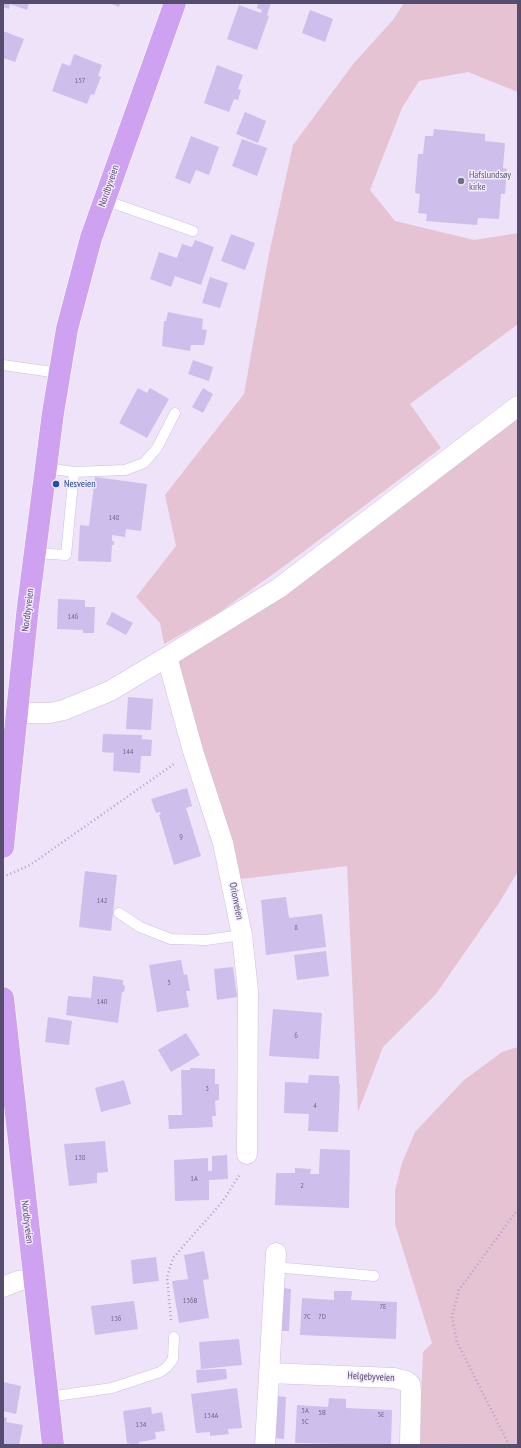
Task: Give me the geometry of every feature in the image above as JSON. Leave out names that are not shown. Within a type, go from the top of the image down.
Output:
[{"type":"main road","name":"Nordbyveien","points":[[3,847],[35,553],[59,373],[80,281],[104,200],[175,3]]},
{"type":"main road","name":"Nordbyveien","points":[[3,998],[53,1445]]},
{"type":"street","points":[[17,712],[49,713],[78,705],[110,691],[167,657],[279,588],[518,406]]},
{"type":"street","name":"Orionveien","points":[[167,657],[193,751],[223,843],[242,935],[248,991],[247,1154]]},
{"type":"street","points":[[265,1445],[275,1260]]},
{"type":"street","points":[[3,1287],[18,1281],[35,1278]]},
{"type":"street","name":"Helgebyveien","points":[[269,1373],[394,1378],[406,1381],[410,1384],[411,1392],[410,1445]]},
{"type":"lane","points":[[104,200],[193,231]]},
{"type":"lane","points":[[3,365],[59,373]]},
{"type":"lane","points":[[46,468],[74,472],[125,470],[144,463],[157,448],[175,413]]},
{"type":"lane","points":[[35,553],[66,555],[74,472]]},
{"type":"lane","points":[[119,913],[140,927],[171,939],[206,940],[242,935]]},
{"type":"lane","points":[[275,1260],[374,1276]]},
{"type":"lane","points":[[48,1396],[112,1388],[160,1372],[167,1367],[173,1359],[174,1337]]},
{"type":"path","points":[[3,877],[30,865],[193,751]]},
{"type":"path","points":[[174,1337],[167,1286],[171,1264],[182,1246],[223,1201],[237,1179],[247,1154]]},
{"type":"path","points":[[509,1445],[457,1342],[452,1317],[459,1290],[518,1209]]},
{"type":"path","points":[[444,1445],[463,1445]]},
{"type":"shaded area","points":[[404,3],[518,3],[518,92],[468,72],[419,81],[402,108],[370,190],[395,221],[474,240],[518,233],[518,324],[410,404],[441,448],[287,564],[217,614],[164,644],[160,623],[136,597],[176,546],[165,495],[244,394],[269,254],[293,145],[354,63],[393,20]]},
{"type":"shaded area","points":[[518,406],[518,871],[499,903],[436,994],[383,1047],[358,1112],[347,866],[233,880],[167,657]]},
{"type":"shaded area","points":[[518,1047],[518,1445],[419,1445],[423,1352],[432,1343],[395,1224],[395,1191],[402,1163],[415,1132],[464,1080],[502,1052]]},
{"type":"building","points":[[3,3],[29,3],[27,10],[10,4],[9,9],[3,7]]},
{"type":"building","points":[[109,3],[120,3],[119,7]]},
{"type":"building","points":[[258,3],[271,3],[267,15],[269,16],[257,50],[227,39],[239,5],[261,13],[262,10],[257,8]]},
{"type":"building","points":[[310,10],[333,19],[325,42],[302,33]]},
{"type":"building","points":[[3,31],[24,39],[15,62],[3,58]]},
{"type":"building","points":[[74,54],[102,65],[98,76],[101,77],[94,95],[91,94],[87,104],[52,91],[62,63],[70,66]]},
{"type":"building","points":[[217,65],[243,75],[238,89],[241,90],[238,100],[234,99],[229,112],[204,103]]},
{"type":"building","points":[[245,112],[266,121],[258,143],[236,134]]},
{"type":"building","name":"Hafslundsøy kirke","points":[[434,129],[485,134],[485,141],[505,143],[503,168],[507,169],[505,194],[501,194],[499,219],[478,218],[477,225],[426,221],[427,214],[418,213],[420,194],[415,193],[418,154],[423,154],[425,136],[433,136]]},
{"type":"building","points":[[191,136],[219,147],[209,175],[196,170],[190,184],[175,178]]},
{"type":"building","points":[[242,139],[267,148],[257,176],[232,166]]},
{"type":"building","points":[[231,234],[255,243],[245,270],[221,261]]},
{"type":"building","points":[[195,240],[214,247],[201,285],[175,276],[171,287],[150,279],[159,252],[177,258],[182,244],[192,247]]},
{"type":"building","points":[[210,277],[228,283],[220,308],[202,303]]},
{"type":"building","points":[[168,312],[203,319],[202,329],[207,330],[204,345],[191,345],[190,351],[162,346],[164,321],[166,321]]},
{"type":"building","points":[[193,360],[213,367],[209,381],[188,374]]},
{"type":"building","points":[[138,388],[147,393],[150,388],[169,399],[147,438],[119,423]]},
{"type":"building","points":[[203,388],[213,394],[203,413],[192,407]]},
{"type":"building","points":[[95,477],[147,484],[141,531],[126,529],[125,537],[112,535],[114,545],[112,545],[111,562],[78,561],[80,525],[89,526]]},
{"type":"building","points":[[58,599],[85,600],[85,607],[95,607],[94,633],[83,633],[83,630],[57,629]]},
{"type":"building","points":[[112,612],[133,623],[126,635],[106,624]]},
{"type":"building","points":[[128,697],[153,699],[151,730],[126,729]]},
{"type":"building","points":[[103,734],[142,735],[142,739],[152,740],[151,756],[141,756],[140,773],[113,771],[114,753],[102,752]]},
{"type":"building","points":[[187,788],[192,806],[186,808],[201,856],[174,865],[159,815],[161,814],[160,812],[156,813],[151,799]]},
{"type":"building","points":[[85,871],[117,875],[111,931],[79,927]]},
{"type":"building","points":[[286,897],[289,918],[322,914],[326,947],[266,955],[261,900]]},
{"type":"building","points":[[326,951],[329,976],[297,980],[294,955]]},
{"type":"building","points":[[181,960],[184,975],[187,974],[190,991],[186,991],[189,1007],[157,1012],[149,965]]},
{"type":"building","points":[[233,967],[237,997],[217,1000],[214,969]]},
{"type":"building","points":[[93,976],[123,980],[123,985],[125,986],[124,992],[122,992],[118,1023],[66,1015],[68,996],[91,998]]},
{"type":"building","points":[[273,1009],[322,1013],[319,1059],[269,1056]]},
{"type":"building","points":[[48,1017],[72,1021],[69,1045],[45,1042]]},
{"type":"building","points":[[186,1033],[200,1055],[171,1072],[158,1050]]},
{"type":"building","points":[[190,1068],[215,1069],[215,1084],[219,1084],[219,1100],[215,1101],[216,1116],[212,1116],[213,1127],[169,1129],[168,1115],[182,1115],[181,1070],[190,1070]]},
{"type":"building","points":[[309,1075],[339,1076],[338,1132],[308,1131],[309,1114],[284,1113],[285,1082],[308,1083]]},
{"type":"building","points":[[124,1080],[131,1104],[101,1112],[95,1088]]},
{"type":"building","points":[[105,1141],[108,1172],[97,1173],[97,1183],[69,1186],[64,1144]]},
{"type":"building","points":[[320,1149],[350,1150],[349,1208],[275,1205],[276,1173],[295,1173],[295,1168],[311,1169],[310,1174],[319,1174]]},
{"type":"building","points":[[227,1155],[228,1179],[209,1180],[209,1200],[175,1201],[174,1160],[208,1158],[208,1171],[212,1171],[212,1156]]},
{"type":"building","points":[[204,1251],[209,1279],[203,1280],[209,1318],[179,1323],[172,1281],[188,1279],[184,1255]]},
{"type":"building","points":[[156,1257],[159,1281],[133,1284],[131,1260]]},
{"type":"building","points":[[281,1288],[291,1289],[289,1331],[279,1331]]},
{"type":"building","points":[[334,1291],[352,1291],[351,1300],[397,1302],[396,1339],[300,1335],[302,1298],[334,1300]]},
{"type":"building","points":[[134,1301],[138,1329],[95,1335],[91,1306]]},
{"type":"building","points":[[239,1339],[242,1365],[201,1369],[199,1342]]},
{"type":"building","points":[[226,1369],[227,1379],[197,1383],[196,1370]]},
{"type":"building","points":[[3,1382],[21,1386],[16,1414],[3,1411]]},
{"type":"building","points":[[237,1388],[242,1428],[228,1429],[229,1434],[210,1436],[210,1432],[196,1433],[191,1394]]},
{"type":"building","points":[[276,1396],[286,1397],[284,1439],[274,1438]]},
{"type":"building","points":[[329,1398],[346,1399],[346,1408],[392,1410],[391,1445],[295,1443],[297,1405],[328,1407]]},
{"type":"building","points":[[151,1407],[152,1414],[162,1412],[165,1431],[155,1432],[156,1439],[139,1442],[139,1444],[134,1445],[127,1443],[123,1411]]},
{"type":"building","points":[[3,1417],[7,1418],[6,1422],[23,1425],[19,1445],[3,1445]]},
{"type":"place","name":"Hafslundsøy kirke","points":[[461,181]]},
{"type":"place","name":"Nesveien","points":[[56,484]]}]
